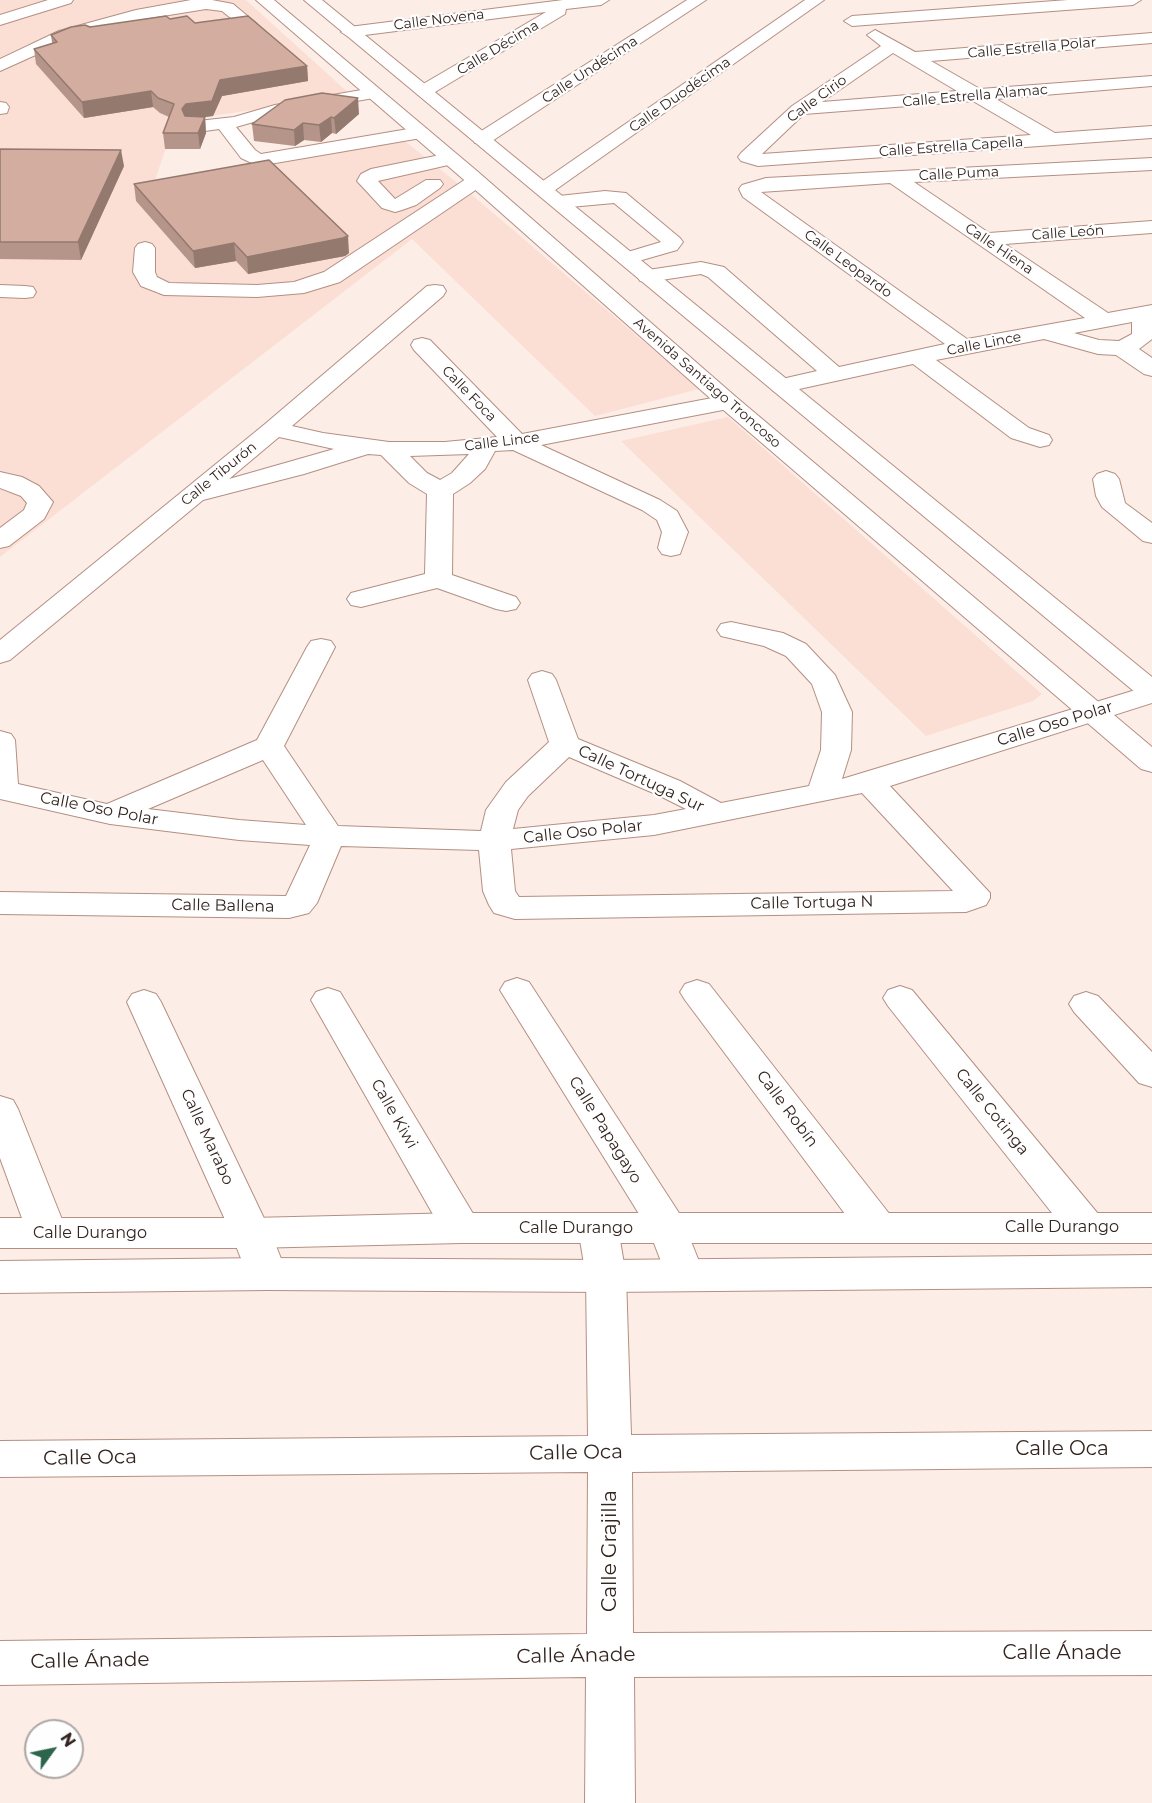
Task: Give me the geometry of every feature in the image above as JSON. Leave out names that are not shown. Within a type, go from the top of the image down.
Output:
[{"type":"street","points":[[0,4],[13,0]]},
{"type":"street","points":[[0,20],[63,0]]},
{"type":"street","points":[[38,30],[69,17],[135,0]]},
{"type":"street","name":"Calle Novena","points":[[349,32],[601,0]]},
{"type":"street","name":"Calle Undécima","points":[[482,139],[698,0]]},
{"type":"street","points":[[816,0],[1053,140]]},
{"type":"street","name":"Calle Duodécima","points":[[551,196],[816,0]]},
{"type":"street","points":[[921,14],[937,0]]},
{"type":"street","points":[[852,21],[921,14],[1133,0]]},
{"type":"street","name":"Avenida Santiago Troncoso","points":[[264,1],[374,93],[729,402],[1152,763]]},
{"type":"street","points":[[318,1],[349,32],[628,258],[1152,693]]},
{"type":"street","points":[[0,66],[64,35],[136,15],[206,4],[226,7],[249,24]]},
{"type":"street","name":"Calle Décima","points":[[424,91],[572,4]]},
{"type":"street","points":[[126,29],[232,11]]},
{"type":"street","name":"Calle Estrella Polar","points":[[912,57],[1152,38]]},
{"type":"street","name":"Calle Cirio","points":[[750,159],[748,154],[798,110],[893,45]]},
{"type":"street","name":"Calle Estrella Alamac","points":[[798,110],[1152,81]]},
{"type":"street","points":[[195,126],[224,124],[275,110],[374,93]]},
{"type":"street","points":[[224,124],[253,159],[261,160],[420,133]]},
{"type":"street","name":"Calle Estrella Capella","points":[[750,159],[1152,132]]},
{"type":"street","points":[[450,159],[378,173],[368,178],[367,181],[391,206],[409,201],[429,186],[473,178]]},
{"type":"street","name":"Calle Puma","points":[[766,184],[1152,164]]},
{"type":"street","points":[[405,167],[429,186]]},
{"type":"street","points":[[145,248],[144,272],[150,281],[164,289],[257,291],[303,286],[332,277],[473,178]]},
{"type":"street","name":"Calle Hiena","points":[[895,178],[1103,320]]},
{"type":"street","name":"Calle Leopardo","points":[[766,184],[749,189],[750,193],[963,347]]},
{"type":"street","points":[[551,196],[619,197],[674,242],[670,246],[628,258]]},
{"type":"street","name":"Calle León","points":[[985,239],[1152,227]]},
{"type":"street","points":[[648,276],[701,268],[716,272],[834,374]]},
{"type":"street","points":[[0,291],[25,292]]},
{"type":"street","name":"Calle Tiburón","points":[[0,654],[274,429],[435,291]]},
{"type":"street","points":[[1044,332],[1098,347],[1122,348],[1142,337],[1146,313]]},
{"type":"street","name":"Calle Lince","points":[[780,386],[963,347],[1146,313]]},
{"type":"street","name":"Calle Foca","points":[[422,345],[516,442]]},
{"type":"street","points":[[1122,348],[1152,369]]},
{"type":"street","points":[[918,357],[1020,433],[1040,440]]},
{"type":"street","name":"Calle Lince","points":[[274,429],[323,440],[379,447],[445,449],[516,442],[729,402]]},
{"type":"street","points":[[516,442],[651,505],[668,516],[675,532],[671,548]]},
{"type":"street","points":[[440,490],[461,478],[476,464],[486,446]]},
{"type":"street","points":[[193,496],[379,447],[418,478],[440,490]]},
{"type":"street","points":[[1106,479],[1109,496],[1115,507],[1152,535]]},
{"type":"street","points":[[0,480],[30,491],[40,502],[35,514],[0,540]]},
{"type":"street","points":[[438,579],[440,490]]},
{"type":"street","points":[[361,599],[438,579],[506,603]]},
{"type":"street","points":[[731,630],[773,639],[796,650],[825,681],[837,712],[836,750],[822,793]]},
{"type":"street","points":[[110,814],[269,746],[321,647]]},
{"type":"street","name":"Calle Tortuga Sur","points":[[542,680],[565,744],[659,783],[718,814]]},
{"type":"street","name":"Calle Oso Polar","points":[[1,789],[110,814],[239,831],[494,841],[654,825],[822,793],[869,782],[1152,693]]},
{"type":"street","points":[[0,740],[1,789]]},
{"type":"street","name":"Calle Tortuga Sur","points":[[494,841],[502,810],[517,789],[565,744]]},
{"type":"street","points":[[269,746],[328,836]]},
{"type":"street","name":"Calle Tortuga N","points":[[494,841],[499,891],[506,905],[515,908],[966,901],[974,898],[974,893],[869,782]]},
{"type":"street","name":"Calle Ballena","points":[[0,903],[289,907],[302,901],[328,836]]},
{"type":"street","name":"Calle Papagayo","points":[[517,990],[667,1227],[684,1274]]},
{"type":"street","name":"Calle Robín","points":[[697,992],[877,1227]]},
{"type":"street","name":"Calle Cotinga","points":[[900,998],[1085,1226]]},
{"type":"street","name":"Calle Kiwi","points":[[328,1000],[461,1228]]},
{"type":"street","name":"Calle Marabo","points":[[144,1002],[251,1233],[267,1274]]},
{"type":"street","points":[[1086,1004],[1152,1074]]},
{"type":"street","points":[[0,1109],[47,1232]]},
{"type":"street","name":"Calle Durango","points":[[0,1233],[251,1233],[461,1228],[667,1227],[1085,1226],[1152,1228]]},
{"type":"street","name":"Calle Grajilla","points":[[598,1228],[606,1276],[610,1453],[610,1803]]},
{"type":"street","points":[[0,1276],[267,1274],[606,1276],[1152,1271]]},
{"type":"street","name":"Calle Oca","points":[[0,1459],[1152,1449]]},
{"type":"street","name":"Calle Ánade","points":[[0,1663],[610,1655],[1152,1653]]},
{"type":"shaded area","points":[[0,0],[246,0],[352,96],[175,121],[155,180],[401,138],[471,194],[699,389],[595,416],[412,239],[0,557]]},
{"type":"shaded area","points":[[728,417],[1042,694],[1033,701],[926,736],[621,441]]},
{"type":"building","points":[[166,16],[170,19],[187,16],[195,23],[248,16],[307,66],[220,80],[212,101],[186,104],[182,109],[185,116],[205,117],[198,133],[163,133],[174,104],[158,98],[151,91],[82,102],[34,49],[57,42],[51,35],[71,27],[85,25],[90,27]]},
{"type":"building","points":[[322,93],[358,98],[334,118],[331,117],[319,125],[303,123],[294,130],[252,124],[285,100]]},
{"type":"building","points":[[0,149],[121,150],[78,242],[0,242]]},
{"type":"building","points":[[269,160],[348,236],[247,257],[234,243],[193,251],[134,184]]}]
